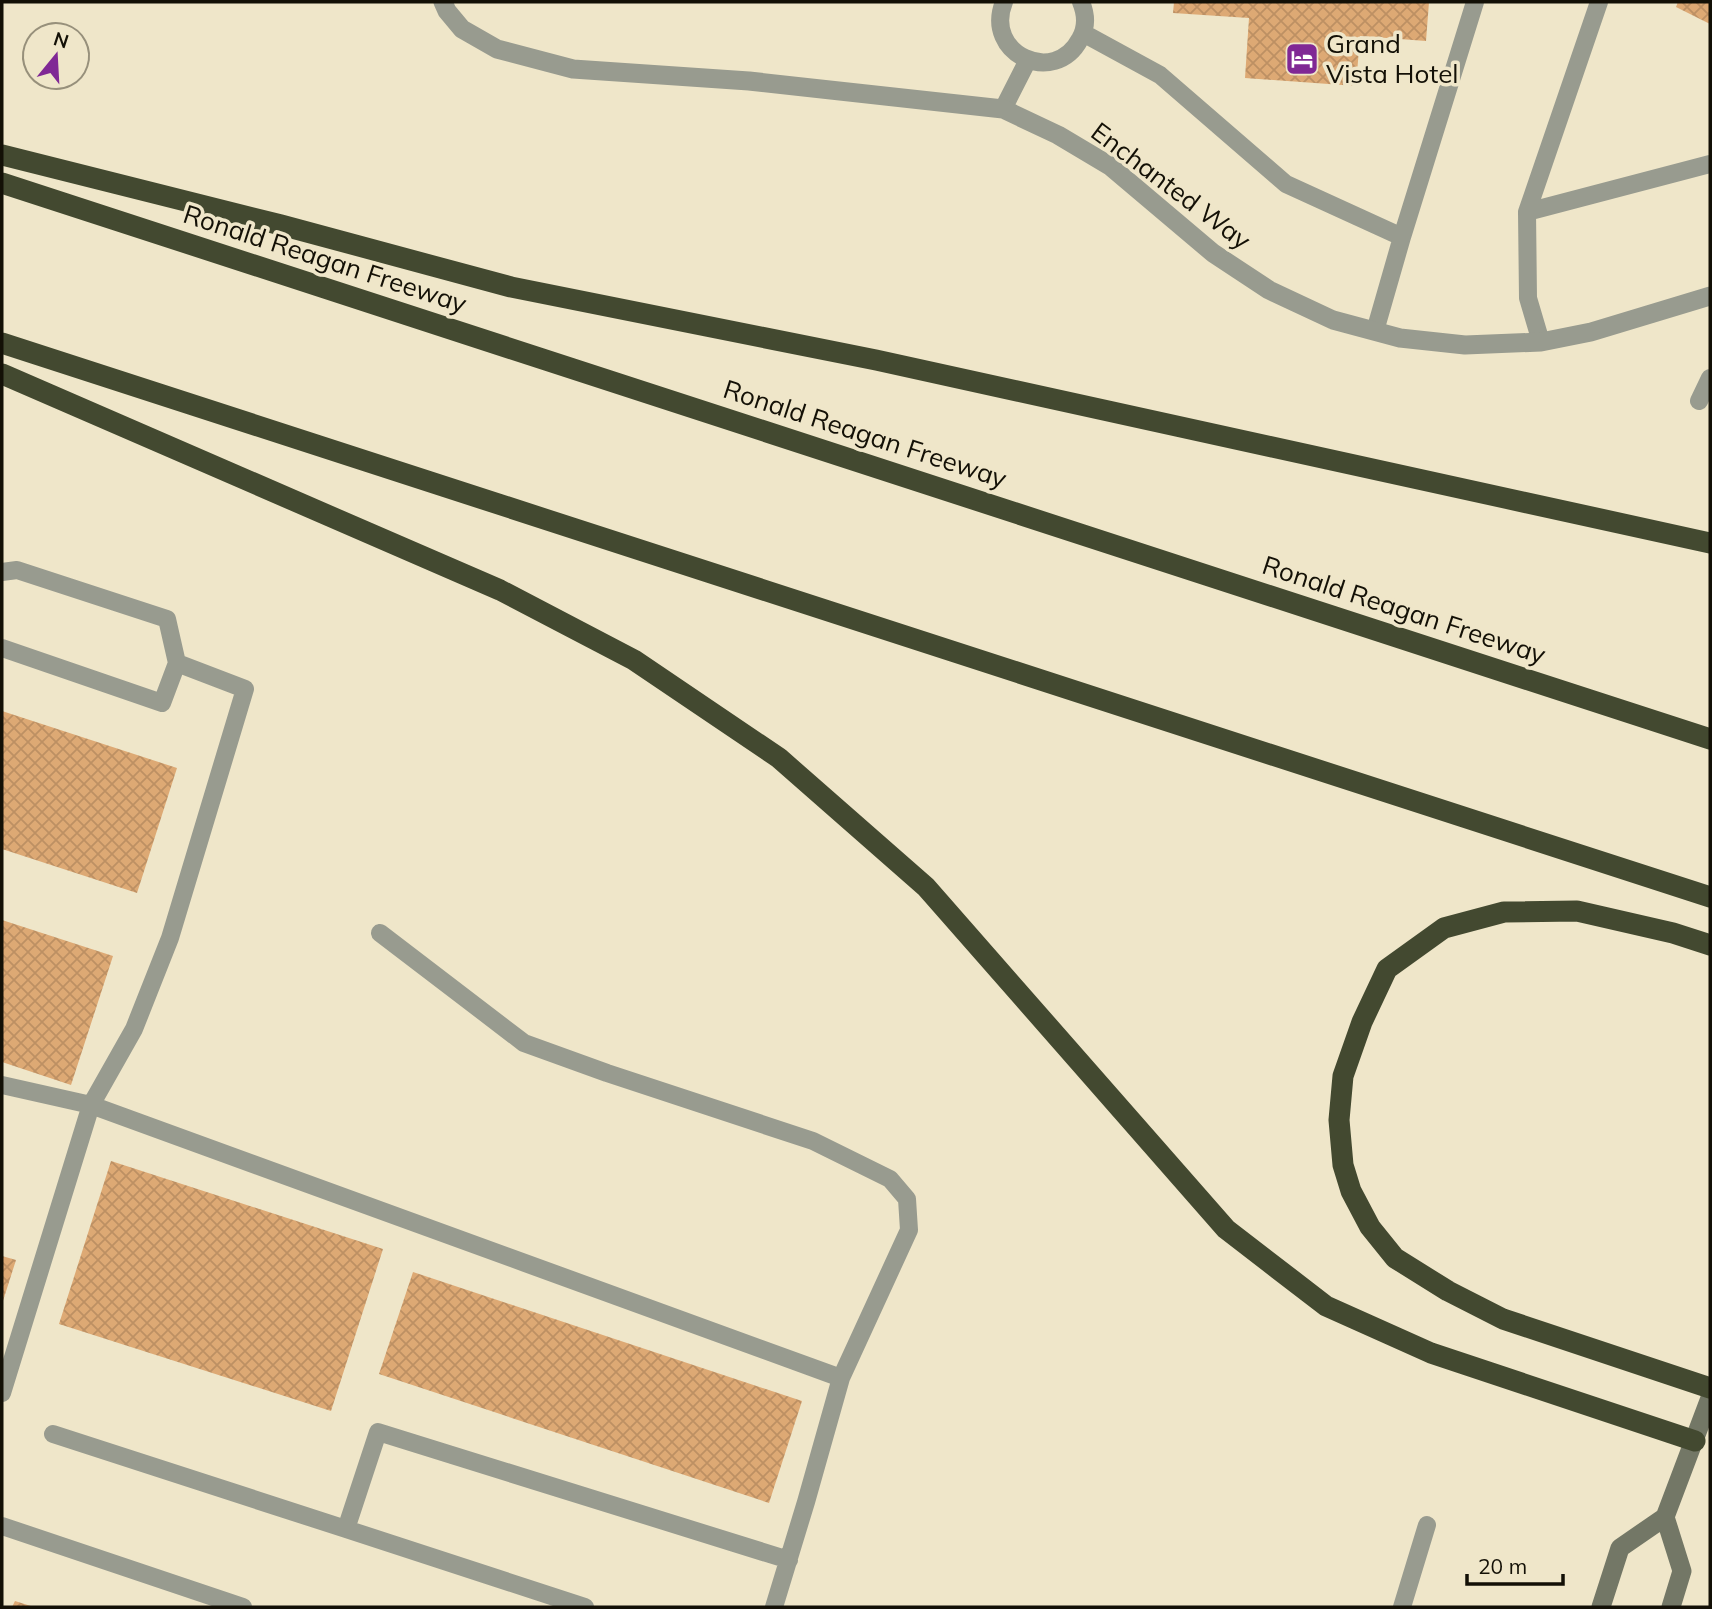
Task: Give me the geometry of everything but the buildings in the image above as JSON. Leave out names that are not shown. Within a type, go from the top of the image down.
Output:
[{"type":"highway","points":[[2,155],[281,225],[511,287],[876,360],[1710,542]]},
{"type":"highway","name":"Ronald Reagan Freeway","points":[[2,183],[1710,739]]},
{"type":"highway","points":[[2,343],[1710,897]]},
{"type":"highway","points":[[2,374],[500,590],[634,660],[779,758],[926,887],[1226,1228],[1326,1306],[1431,1353],[1695,1441]]},
{"type":"highway","points":[[1643,717],[1710,732]]},
{"type":"highway","points":[[1710,945],[1673,933],[1577,911],[1504,912],[1444,928],[1387,969],[1362,1022],[1343,1076],[1339,1120],[1343,1165],[1350,1191],[1370,1227],[1395,1258],[1448,1291],[1503,1319],[1710,1388]]},
{"type":"main road","points":[[1601,1607],[1620,1548],[1665,1517],[1710,1398]]},
{"type":"main road","points":[[1665,1517],[1682,1571],[1671,1607]]},
{"type":"street","name":"Enchanted Way","points":[[443,2],[462,29],[497,49],[573,69],[749,81],[1003,109],[1058,135],[1110,166],[1213,253],[1269,290],[1333,320],[1400,338],[1465,345],[1541,342],[1591,332],[1710,296]]},
{"type":"lane","points":[[1001,3],[1001,31],[1007,44],[1016,54],[1042,63],[1055,61],[1077,46],[1086,19],[1081,2]]},
{"type":"lane","points":[[1375,331],[1475,2]]},
{"type":"lane","points":[[1541,342],[1528,298],[1527,212],[1599,2]]},
{"type":"lane","points":[[1083,33],[1160,75],[1286,184],[1402,237]]},
{"type":"lane","points":[[1003,109],[1028,60]]},
{"type":"lane","points":[[1527,212],[1710,164]]},
{"type":"lane","points":[[1699,401],[1710,378]]},
{"type":"lane","points":[[2,572],[17,570],[167,619],[177,663],[162,703],[2,648]]},
{"type":"lane","points":[[2,1393],[91,1105],[134,1029],[170,938],[246,689],[177,663]]},
{"type":"lane","points":[[380,933],[524,1043],[813,1141],[890,1179],[907,1199],[909,1230],[841,1378],[774,1607]]},
{"type":"lane","points":[[2,1085],[91,1105],[841,1378]]},
{"type":"lane","points":[[346,1529],[378,1432],[789,1560]]},
{"type":"lane","points":[[53,1434],[585,1607]]},
{"type":"lane","points":[[1402,1607],[1427,1525]]},
{"type":"lane","points":[[2,1526],[243,1607]]},
{"type":"place","name":"Grand Vista Hotel","points":[[1302,59]]}]
